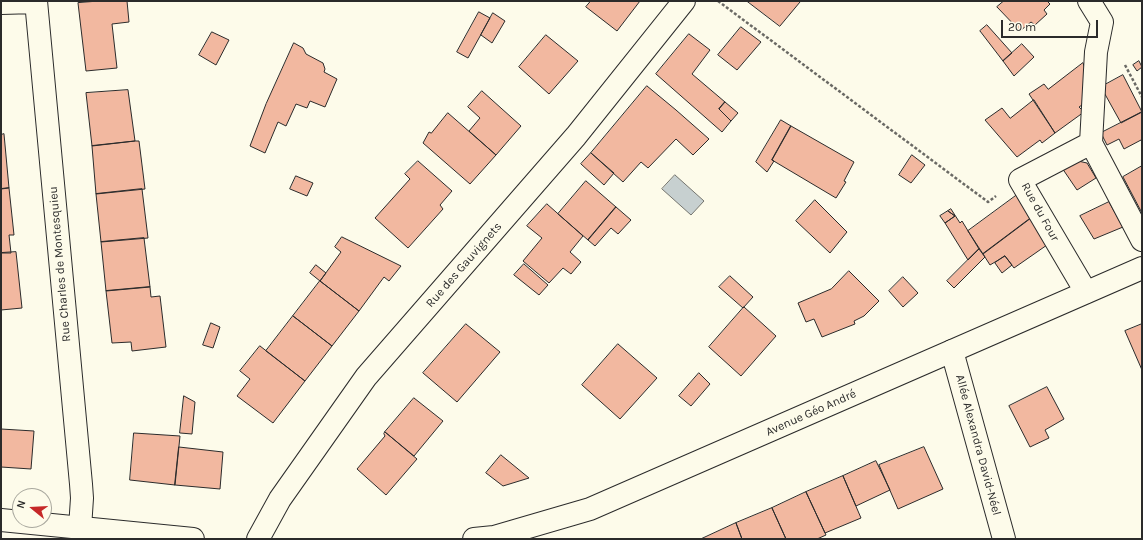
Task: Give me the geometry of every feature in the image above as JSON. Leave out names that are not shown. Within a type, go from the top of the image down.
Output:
[{"type":"street","points":[[1,3],[36,1]]},
{"type":"street","name":"Rue Charles de Montesquieu","points":[[36,1],[82,491],[80,528]]},
{"type":"street","name":"Rue des Gauvignets","points":[[258,539],[280,499],[366,377],[576,136],[684,1]]},
{"type":"street","points":[[1089,1],[1102,22],[1096,52],[1091,143],[1142,240]]},
{"type":"street","name":"Rue du Four","points":[[1086,292],[1020,180],[1091,143]]},
{"type":"street","name":"Avenue Géo André","points":[[474,539],[494,537],[590,509],[1142,268]]},
{"type":"street","name":"Allée Alexandra David-Néel","points":[[952,351],[1004,539]]},
{"type":"street","points":[[1,520],[193,539]]},
{"type":"path","points":[[718,1],[988,202],[1020,180]]},
{"type":"shaded area","points":[[675,175],[704,201],[691,215],[662,189]]},
{"type":"building","points":[[127,1],[129,22],[112,24],[117,68],[86,71],[78,3]]},
{"type":"building","points":[[591,1],[640,1],[617,31],[586,7]]},
{"type":"building","points":[[747,1],[799,1],[800,2],[780,26]]},
{"type":"building","points":[[1004,1],[1047,1],[1050,4],[1044,10],[1047,14],[1035,25],[1031,22],[1020,31],[997,7]]},
{"type":"building","points":[[479,12],[490,18],[468,58],[457,52]]},
{"type":"building","points":[[493,13],[505,21],[492,43],[481,35]]},
{"type":"building","points":[[987,25],[1012,53],[1003,61],[980,31]]},
{"type":"building","points":[[741,27],[761,42],[737,70],[718,55]]},
{"type":"building","points":[[212,32],[229,40],[216,65],[199,55]]},
{"type":"building","points":[[689,34],[710,50],[692,74],[725,102],[719,109],[731,121],[722,132],[656,74]]},
{"type":"building","points":[[546,35],[578,61],[549,94],[519,67]]},
{"type":"building","points":[[294,43],[303,48],[306,54],[323,63],[325,69],[324,72],[337,79],[325,107],[310,101],[307,108],[296,104],[286,126],[278,122],[265,153],[250,146],[266,104]]},
{"type":"building","points":[[1022,44],[1034,57],[1014,76],[1003,61]]},
{"type":"building","points":[[1139,61],[1142,67],[1137,71],[1133,65]]},
{"type":"building","points":[[1083,63],[1087,74],[1085,103],[1079,107],[1084,112],[1055,133],[1029,94],[1044,84],[1048,89]]},
{"type":"building","points":[[1123,75],[1142,112],[1121,123],[1101,87]]},
{"type":"building","points":[[647,86],[709,139],[693,155],[676,139],[648,168],[641,162],[623,182],[591,153]]},
{"type":"building","points":[[128,90],[135,141],[92,146],[86,93]]},
{"type":"building","points":[[482,91],[521,126],[496,155],[469,131],[480,118],[468,107]]},
{"type":"building","points":[[1034,100],[1055,133],[1042,143],[1040,140],[1017,157],[985,120],[1002,108],[1010,118]]},
{"type":"building","points":[[725,102],[738,113],[731,121],[719,109]]},
{"type":"building","points":[[1142,112],[1142,142],[1141,140],[1124,149],[1119,139],[1107,145],[1101,133]]},
{"type":"building","points":[[448,113],[496,155],[470,184],[423,143],[429,132],[431,133]]},
{"type":"building","points":[[781,120],[791,126],[767,172],[756,162]]},
{"type":"building","points":[[791,126],[854,162],[844,181],[846,182],[836,198],[772,160]]},
{"type":"building","points":[[4,134],[9,188],[1,189],[1,135]]},
{"type":"building","points":[[139,141],[145,189],[96,194],[92,146]]},
{"type":"building","points":[[591,153],[614,173],[604,185],[581,164]]},
{"type":"building","points":[[912,155],[925,165],[911,183],[899,175]]},
{"type":"building","points":[[1069,159],[1087,163],[1096,178],[1077,190],[1060,165]]},
{"type":"building","points":[[418,161],[452,191],[440,205],[443,209],[408,248],[375,218],[410,179],[405,174]]},
{"type":"building","points":[[1142,166],[1142,213],[1123,177]]},
{"type":"building","points":[[296,176],[313,183],[307,196],[290,189]]},
{"type":"building","points":[[586,181],[616,207],[588,240],[558,214]]},
{"type":"building","points":[[9,188],[14,235],[9,235],[11,253],[1,253],[1,189]]},
{"type":"building","points":[[142,189],[148,238],[101,242],[96,194]]},
{"type":"building","points":[[1017,195],[1031,218],[983,254],[968,231]]},
{"type":"building","points":[[815,200],[847,232],[830,253],[796,221]]},
{"type":"building","points":[[1109,202],[1123,227],[1094,239],[1080,216]]},
{"type":"building","points":[[547,204],[583,236],[570,252],[581,262],[571,274],[563,268],[549,283],[523,261],[542,238],[527,226]]},
{"type":"building","points":[[616,207],[631,220],[618,234],[611,228],[595,246],[588,240]]},
{"type":"building","points":[[951,209],[960,223],[962,221],[979,249],[968,260],[945,223],[955,216],[948,211]]},
{"type":"building","points":[[948,211],[955,216],[945,223],[940,216]]},
{"type":"building","points":[[1031,218],[1047,245],[1014,268],[1005,256],[990,265],[983,254]]},
{"type":"building","points":[[342,237],[401,266],[389,281],[384,277],[359,311],[320,281],[341,252],[335,247]]},
{"type":"building","points":[[144,238],[150,287],[106,291],[101,242]]},
{"type":"building","points":[[979,249],[985,257],[954,288],[947,281]]},
{"type":"building","points":[[16,252],[22,308],[1,310],[1,253]]},
{"type":"building","points":[[1005,256],[1012,265],[1002,273],[995,263]]},
{"type":"building","points":[[524,264],[548,285],[539,295],[514,275]]},
{"type":"building","points":[[316,265],[326,273],[320,281],[310,273]]},
{"type":"building","points":[[849,271],[879,301],[864,316],[854,321],[855,324],[822,337],[814,319],[806,322],[798,303],[831,289]]},
{"type":"building","points":[[730,276],[753,297],[743,308],[719,287]]},
{"type":"building","points":[[903,277],[918,293],[903,307],[889,291]]},
{"type":"building","points":[[320,281],[359,311],[332,346],[293,316]]},
{"type":"building","points":[[150,287],[151,297],[160,296],[166,347],[132,351],[131,342],[112,343],[106,291]]},
{"type":"building","points":[[744,307],[776,336],[741,376],[709,347]]},
{"type":"building","points":[[293,316],[332,346],[305,381],[266,351]]},
{"type":"building","points":[[211,323],[220,327],[213,348],[203,345]]},
{"type":"building","points":[[466,324],[500,352],[457,402],[423,373]]},
{"type":"building","points":[[1142,324],[1142,370],[1125,331]]},
{"type":"building","points":[[618,344],[657,378],[620,419],[582,385]]},
{"type":"building","points":[[260,346],[305,381],[273,423],[237,396],[250,379],[240,371]]},
{"type":"building","points":[[699,373],[710,384],[691,406],[679,396]]},
{"type":"building","points":[[1047,387],[1064,419],[1045,430],[1049,438],[1030,447],[1009,406]]},
{"type":"building","points":[[184,396],[195,402],[192,434],[180,433]]},
{"type":"building","points":[[414,398],[443,421],[414,456],[385,432]]},
{"type":"building","points":[[1,429],[34,431],[31,469],[1,467]]},
{"type":"building","points":[[385,432],[417,459],[386,495],[357,469],[385,436]]},
{"type":"building","points":[[134,433],[180,436],[175,485],[130,480]]},
{"type":"building","points":[[179,447],[223,452],[220,489],[175,485]]},
{"type":"building","points":[[924,447],[943,489],[898,509],[879,465]]},
{"type":"building","points":[[501,455],[529,478],[503,486],[486,473]]},
{"type":"building","points":[[876,461],[890,490],[856,506],[843,476]]},
{"type":"building","points":[[843,476],[861,518],[825,533],[806,492]]},
{"type":"building","points":[[806,492],[826,535],[817,539],[786,539],[772,508]]},
{"type":"building","points":[[772,508],[786,539],[742,539],[736,523]]},
{"type":"building","points":[[736,523],[742,539],[701,539]]}]
